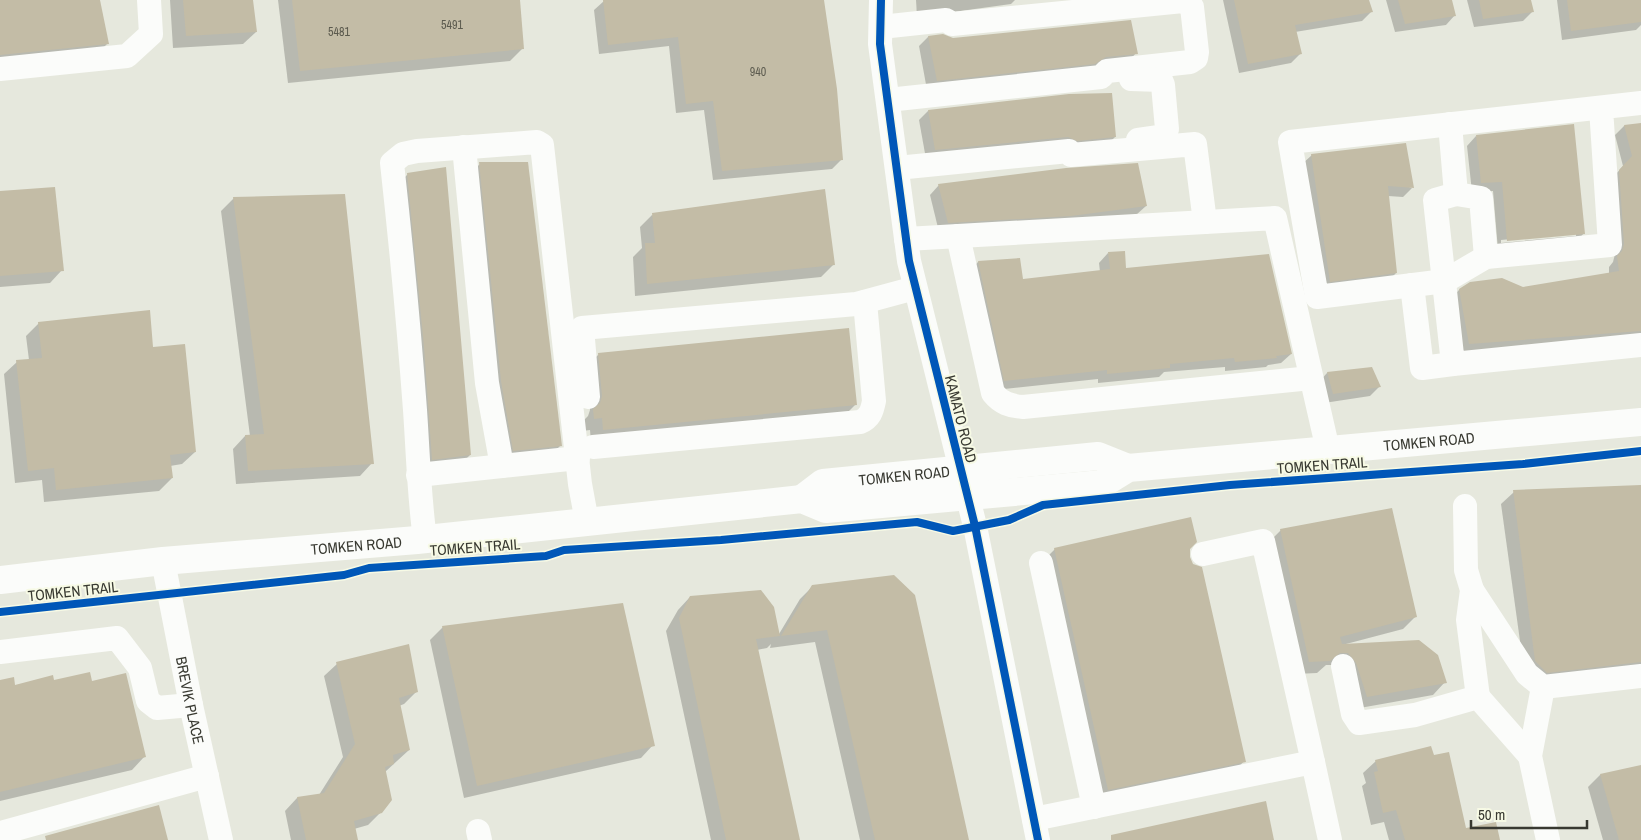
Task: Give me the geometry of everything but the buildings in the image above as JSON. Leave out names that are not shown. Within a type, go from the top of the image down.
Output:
[{"type":"main road","name":"TOMKEN ROAD","points":[[0,580],[163,561],[425,539],[802,499],[826,508],[1102,484],[1128,468],[1641,422]]},
{"type":"main road","name":"TOMKEN ROAD","points":[[802,499],[823,483],[1098,456],[1128,468]]},
{"type":"street","points":[[0,69],[127,56],[151,34],[149,0]]},
{"type":"street","name":"KAMATO ROAD","points":[[881,0],[880,44],[906,239],[959,470],[975,526],[1036,830]]},
{"type":"street","points":[[946,20],[951,13],[1042,4],[1048,0]]},
{"type":"street","points":[[881,27],[946,20],[952,24],[1183,1],[1192,7],[1196,58],[1190,62],[1106,71],[1101,77]]},
{"type":"street","points":[[888,100],[1101,77],[1108,80],[1156,78],[1161,80],[1167,129],[1165,134],[1159,138],[1071,147],[1069,151],[897,168]]},
{"type":"street","points":[[1601,108],[1610,245],[1486,257],[1443,282],[1317,297],[1290,142],[1641,103]]},
{"type":"street","points":[[1450,124],[1456,194]]},
{"type":"street","points":[[425,539],[418,475],[418,444],[408,317],[392,163],[403,154],[416,151],[536,142],[542,145],[593,521]]},
{"type":"street","points":[[1069,151],[1072,155],[1195,144],[1205,222]]},
{"type":"street","points":[[464,147],[487,383],[502,466]]},
{"type":"street","points":[[1453,364],[1435,200],[1456,194],[1481,198],[1486,257]]},
{"type":"street","points":[[906,239],[1275,218],[1328,450]]},
{"type":"street","points":[[958,236],[993,393],[998,400],[1010,406],[1023,408],[1311,378]]},
{"type":"street","points":[[1412,285],[1422,368],[1641,345]]},
{"type":"street","points":[[585,453],[582,328],[856,304],[916,288]]},
{"type":"street","points":[[418,475],[866,420],[871,413],[874,401],[865,302]]},
{"type":"street","points":[[1466,506],[1466,570],[1472,590],[1527,674],[1543,687],[1641,676]]},
{"type":"street","points":[[1203,554],[1263,541],[1330,840]]},
{"type":"street","name":"BREVIK PLACE","points":[[163,561],[191,705],[221,840]]},
{"type":"street","points":[[1041,563],[1094,807]]},
{"type":"street","points":[[1472,590],[1468,620],[1478,697],[1530,756]]},
{"type":"street","points":[[0,652],[117,638],[140,668],[148,701],[157,708],[191,705]]},
{"type":"street","points":[[1343,666],[1353,714],[1359,723],[1415,715],[1478,697]]},
{"type":"street","points":[[1543,687],[1530,756],[1548,840]]},
{"type":"street","points":[[1036,830],[1094,807],[1313,762]]},
{"type":"street","points":[[1,835],[207,776]]},
{"type":"cycle path","points":[[881,0],[880,44],[909,261],[975,526],[1038,840]]},
{"type":"cycle path","name":"TOMKEN TRAIL","points":[[0,612],[344,575],[369,568],[546,556],[564,550],[721,540],[917,522],[953,531],[1009,520],[1043,505],[1230,485],[1523,464],[1641,451]]}]
